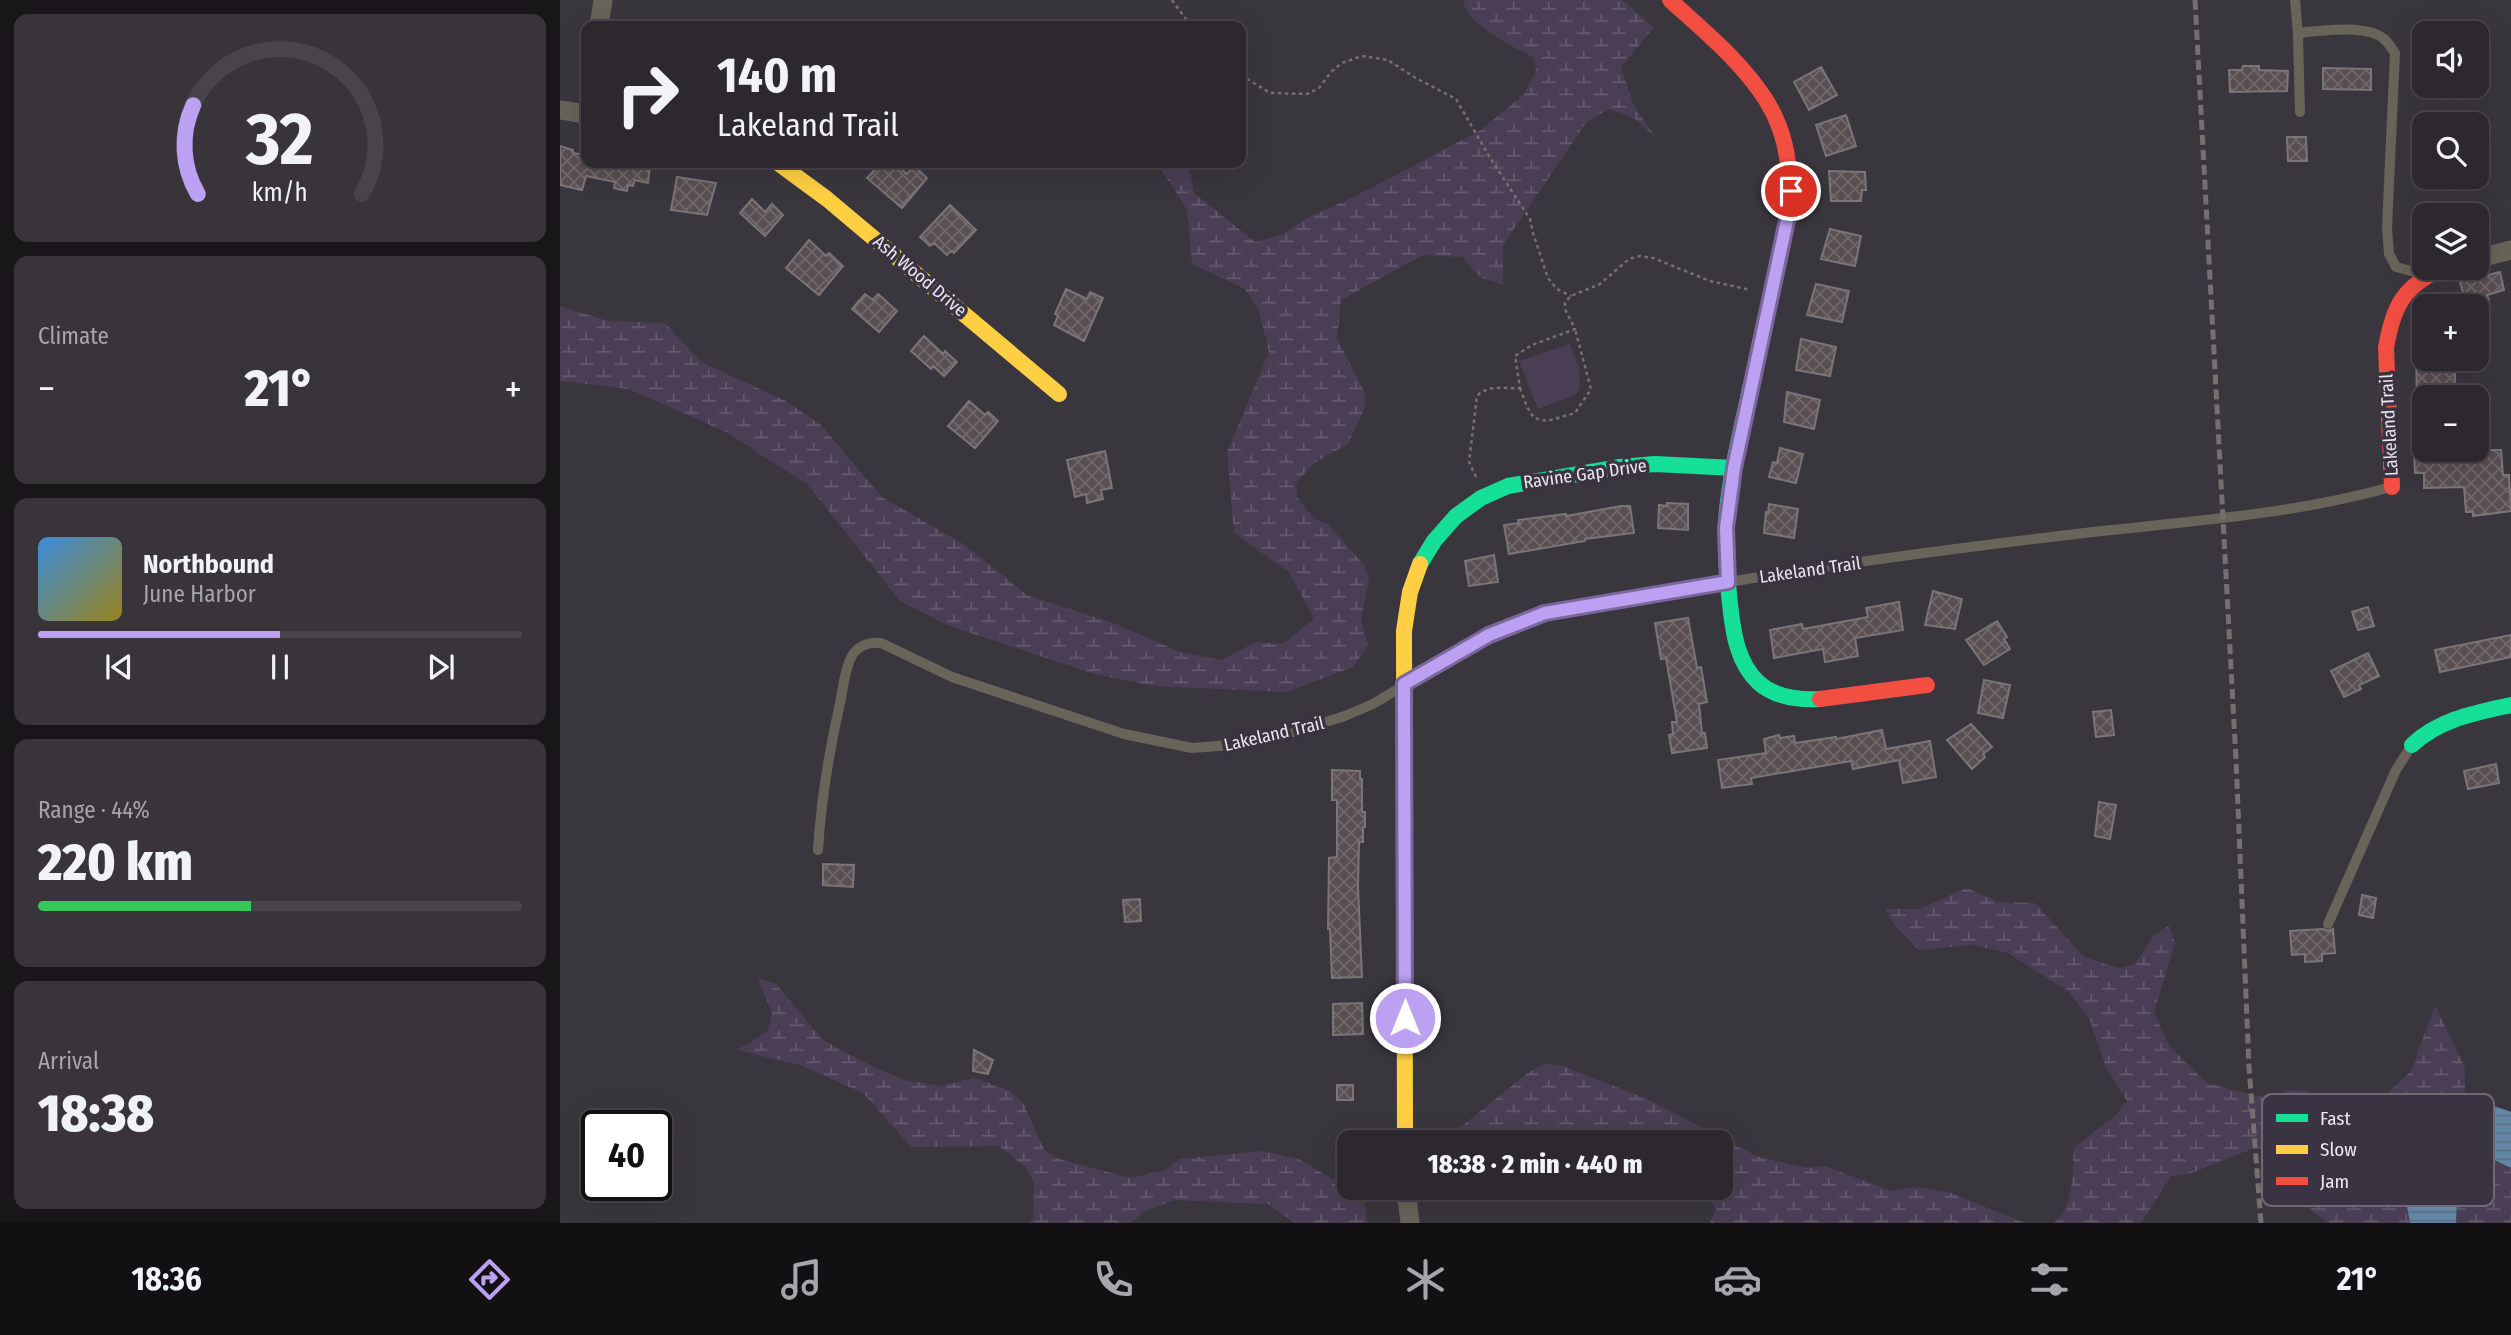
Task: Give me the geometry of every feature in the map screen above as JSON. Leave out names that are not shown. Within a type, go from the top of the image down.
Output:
[{"type":"street","points":[[600,21],[603,0]]},
{"type":"street","points":[[1670,0],[1763,94],[1777,117],[1786,142],[1791,169],[1789,211],[1734,468],[1726,528],[1728,582],[1737,649],[1744,665],[1755,678],[1783,697],[1815,700],[1927,685]]},
{"type":"street","points":[[560,110],[581,113]]},
{"type":"street","name":"Ash Wood Drive","points":[[785,168],[827,199],[1059,394]]},
{"type":"street","points":[[2489,256],[2511,250]]},
{"type":"street","name":"Lakeland Trail","points":[[2392,487],[2386,348],[2389,326],[2403,295],[2420,280]]},
{"type":"street","name":"Ravine Gap Drive","points":[[1405,1130],[1404,631],[1410,592],[1419,565],[1434,541],[1456,516],[1486,496],[1508,486],[1620,467],[1655,464],[1734,468]]},
{"type":"street","points":[[2412,745],[2430,729],[2445,721],[2511,705]]},
{"type":"street","points":[[1407,1200],[1410,1223]]},
{"type":"lane","points":[[2295,0],[2300,112]]},
{"type":"lane","points":[[2298,35],[2305,32],[2352,30],[2376,34],[2385,40],[2395,53],[2387,227],[2389,254],[2396,267],[2412,272]]},
{"type":"lane","name":"Lakeland Trail","points":[[818,850],[820,810],[830,749],[850,660],[860,648],[872,642],[881,643],[952,677],[1124,734],[1192,748],[1244,744],[1317,726],[1373,704],[1489,635],[1545,613],[1728,582],[1981,545],[2222,517],[2361,496],[2392,487]]},
{"type":"lane","points":[[2328,924],[2396,770],[2412,745]]},
{"type":"path","points":[[1172,0],[1187,21]]},
{"type":"path","points":[[1246,78],[1270,93],[1307,94],[1319,88],[1342,63],[1362,56],[1388,60],[1413,77],[1456,99],[1530,219],[1548,278],[1557,289],[1571,296]]},
{"type":"path","points":[[1575,329],[1532,345],[1515,356],[1520,388],[1534,418],[1547,421],[1575,413],[1591,389],[1575,329],[1564,309],[1565,302],[1571,296],[1600,284],[1629,259],[1640,256],[1653,258],[1710,281],[1771,295]]},
{"type":"path","points":[[1486,496],[1469,462],[1477,396],[1491,388],[1520,388]]},
{"type":"green space","points":[[1463,0],[1622,0],[1654,27],[1621,67],[1633,104],[1656,138],[1635,119],[1609,109],[1586,123],[1503,245],[1503,285],[1480,277],[1462,257],[1423,255],[1341,300],[1337,338],[1365,393],[1365,407],[1348,444],[1314,463],[1296,483],[1297,497],[1314,519],[1328,524],[1364,565],[1369,579],[1361,619],[1368,645],[1353,667],[1287,692],[1153,686],[1094,674],[947,625],[900,601],[808,485],[728,433],[629,389],[560,381],[560,306],[608,321],[665,323],[701,362],[786,401],[821,425],[882,497],[965,545],[1027,595],[1116,624],[1180,652],[1221,660],[1256,642],[1283,644],[1314,619],[1289,572],[1234,533],[1227,452],[1269,352],[1259,311],[1245,289],[1192,264],[1187,209],[1160,168],[1189,168],[1194,193],[1255,242],[1283,234],[1305,219],[1358,195],[1481,130],[1523,95],[1536,71],[1534,58],[1482,27],[1466,9]]},
{"type":"green space","points":[[1570,344],[1579,368],[1580,388],[1575,395],[1538,409],[1519,361]]},
{"type":"green space","points":[[1966,888],[1999,902],[2035,903],[2084,957],[2118,968],[2135,964],[2154,935],[2169,926],[2175,943],[2154,1012],[2169,1045],[2206,1083],[2262,1096],[2262,1149],[2254,1148],[2189,1174],[2171,1176],[2141,1223],[2054,1223],[2061,1216],[2069,1198],[2074,1147],[2116,1115],[2127,1101],[2107,1070],[2090,1021],[2069,992],[2008,953],[1974,945],[1919,950],[1894,925],[1885,909],[1920,909]]},
{"type":"green space","points":[[758,979],[775,983],[823,1040],[870,1065],[904,1080],[940,1086],[975,1078],[1008,1090],[1023,1102],[1044,1150],[1059,1159],[1130,1178],[1165,1170],[1180,1159],[1263,1151],[1298,1159],[1337,1181],[1337,1200],[1364,1200],[1367,1223],[1295,1223],[1268,1204],[1176,1200],[1143,1212],[1131,1223],[1029,1223],[1033,1218],[1034,1183],[1026,1168],[999,1146],[911,1147],[863,1093],[800,1065],[737,1050],[768,1031],[772,1013]]},
{"type":"green space","points":[[2435,1005],[2465,1068],[2465,1094],[2387,1094],[2411,1071]]},
{"type":"green space","points":[[1544,1064],[1563,1066],[1647,1099],[1706,1130],[1457,1130],[1529,1072]]},
{"type":"green space","points":[[2290,1090],[2313,1094],[2280,1094]]},
{"type":"green space","points":[[1733,1144],[1756,1156],[1807,1168],[1825,1166],[1891,1191],[1916,1187],[1951,1193],[2025,1223],[1710,1223],[1716,1209],[1710,1200],[1733,1200]]},
{"type":"green space","points":[[2494,1160],[2511,1168],[2511,1223],[2456,1223],[2457,1206],[2494,1206]]},
{"type":"green space","points":[[2307,1206],[2407,1206],[2410,1223],[2328,1223]]},
{"type":"water","points":[[2494,1106],[2511,1112],[2511,1168],[2494,1160]]},
{"type":"water","points":[[2407,1206],[2457,1206],[2456,1223],[2410,1223]]},
{"type":"building","points":[[2243,66],[2259,66],[2259,70],[2288,71],[2287,91],[2230,92],[2229,70],[2242,70]]},
{"type":"building","points":[[1821,67],[1837,95],[1809,110],[1794,82]]},
{"type":"building","points":[[2323,68],[2371,69],[2371,90],[2323,89]]},
{"type":"building","points":[[1846,115],[1856,146],[1826,156],[1816,125]]},
{"type":"building","points":[[2287,137],[2306,137],[2307,161],[2288,161]]},
{"type":"building","points":[[560,146],[581,154],[581,168],[650,168],[648,183],[635,180],[633,186],[628,185],[627,191],[614,188],[615,182],[586,176],[582,190],[560,185]]},
{"type":"building","points":[[876,168],[900,168],[907,174],[912,168],[916,168],[927,178],[902,208],[867,178]]},
{"type":"building","points":[[1829,171],[1865,172],[1866,190],[1862,190],[1861,201],[1831,201]]},
{"type":"building","points":[[677,177],[716,183],[707,215],[671,210]]},
{"type":"building","points":[[752,199],[765,212],[772,204],[783,215],[765,236],[740,213]]},
{"type":"building","points":[[950,205],[976,230],[954,253],[951,251],[947,255],[934,243],[930,246],[920,237]]},
{"type":"building","points":[[1830,229],[1861,236],[1855,266],[1821,259]]},
{"type":"building","points":[[809,240],[826,256],[829,253],[843,266],[819,295],[786,268]]},
{"type":"building","points":[[2500,272],[2504,290],[2489,294],[2463,294],[2460,282],[2489,280],[2489,275]]},
{"type":"building","points":[[1816,284],[1849,291],[1842,322],[1807,315]]},
{"type":"building","points":[[1066,289],[1087,299],[1090,292],[1103,298],[1084,341],[1054,325],[1058,316],[1055,314]]},
{"type":"building","points":[[865,294],[873,300],[878,294],[897,311],[879,332],[852,309]]},
{"type":"building","points":[[924,336],[943,354],[945,351],[957,362],[944,376],[933,366],[931,369],[911,351]]},
{"type":"building","points":[[1801,339],[1836,347],[1830,376],[1796,370]]},
{"type":"building","points":[[2416,371],[2455,371],[2455,385],[2417,385]]},
{"type":"building","points":[[1787,392],[1820,400],[1814,429],[1784,422]]},
{"type":"building","points":[[969,401],[985,415],[988,412],[998,421],[975,448],[948,426]]},
{"type":"building","points":[[1780,448],[1803,454],[1796,483],[1769,477],[1773,462],[1777,463]]},
{"type":"building","points":[[2489,450],[2501,450],[2503,475],[2509,475],[2511,511],[2473,516],[2473,512],[2466,512],[2464,487],[2424,488],[2424,473],[2415,473],[2415,462],[2489,462]]},
{"type":"building","points":[[1105,451],[1112,488],[1101,490],[1103,499],[1087,503],[1086,494],[1075,497],[1067,460]]},
{"type":"building","points":[[1667,503],[1688,504],[1688,530],[1658,528],[1659,505],[1667,506]]},
{"type":"building","points":[[1769,504],[1798,509],[1794,538],[1764,533]]},
{"type":"building","points":[[1630,506],[1634,533],[1585,539],[1509,554],[1504,525],[1519,523],[1518,520],[1566,516]]},
{"type":"building","points":[[1494,555],[1498,582],[1469,586],[1465,561]]},
{"type":"building","points":[[1933,591],[1962,599],[1955,629],[1925,625]]},
{"type":"building","points":[[1899,602],[1903,630],[1855,638],[1858,656],[1825,662],[1823,649],[1774,658],[1770,630],[1802,624],[1803,629],[1868,617],[1866,608]]},
{"type":"building","points":[[2368,607],[2374,626],[2358,630],[2352,612]]},
{"type":"building","points":[[1688,618],[1697,668],[1701,667],[1707,702],[1699,704],[1702,733],[1705,733],[1707,748],[1672,753],[1669,735],[1673,734],[1672,722],[1677,722],[1666,658],[1661,659],[1655,623]]},
{"type":"building","points":[[1997,621],[2007,637],[2004,639],[2010,649],[1984,665],[1966,640]]},
{"type":"building","points":[[2511,635],[2511,657],[2440,672],[2435,650]]},
{"type":"building","points":[[2368,653],[2379,676],[2359,685],[2361,689],[2344,697],[2331,671]]},
{"type":"building","points":[[1984,680],[2010,685],[2003,718],[1978,713]]},
{"type":"building","points":[[2111,710],[2114,735],[2096,737],[2093,712]]},
{"type":"building","points":[[1971,724],[1992,747],[1972,769],[1947,740]]},
{"type":"building","points":[[1882,730],[1886,749],[1930,741],[1936,777],[1903,783],[1899,760],[1853,769],[1851,761],[1751,778],[1752,784],[1722,788],[1718,760],[1766,753],[1764,739],[1779,735],[1780,738],[1794,736],[1795,743],[1836,739]]},
{"type":"building","points":[[2496,764],[2499,783],[2468,789],[2464,771]]},
{"type":"building","points":[[1332,770],[1360,771],[1362,779],[1365,827],[1363,842],[1359,842],[1358,887],[1362,977],[1332,978],[1328,929],[1329,858],[1337,857],[1337,800],[1332,800]]},
{"type":"building","points":[[2099,802],[2116,805],[2110,839],[2095,836]]},
{"type":"building","points":[[823,864],[854,865],[853,887],[823,885]]},
{"type":"building","points":[[2362,895],[2376,898],[2373,918],[2359,915]]},
{"type":"building","points":[[1140,899],[1141,921],[1125,922],[1123,900]]},
{"type":"building","points":[[2333,929],[2335,953],[2322,954],[2322,961],[2305,962],[2305,954],[2292,955],[2290,931]]},
{"type":"building","points":[[1362,1003],[1363,1034],[1333,1035],[1333,1004]]},
{"type":"building","points":[[974,1050],[993,1060],[988,1074],[973,1071]]},
{"type":"building","points":[[1337,1085],[1353,1085],[1353,1100],[1337,1100]]},
{"type":"railway","points":[[2195,0],[2236,760],[2249,1067],[2261,1223]]},
{"type":"traffic: fast","points":[[1752,380],[1733,469],[1726,523],[1727,574],[1735,636],[1741,657],[1759,683],[1788,697],[1820,699]]},
{"type":"traffic: fast","points":[[1420,564],[1434,541],[1456,516],[1481,498],[1508,486],[1620,467],[1655,464],[1734,468]]},
{"type":"traffic: fast","points":[[2412,745],[2446,723],[2511,705]]},
{"type":"traffic: slow","points":[[785,168],[827,199],[1059,394]]},
{"type":"traffic: slow","points":[[1405,1130],[1404,631],[1410,592],[1420,564]]},
{"type":"traffic: jam","points":[[1670,0],[1745,72],[1766,100],[1778,123],[1785,146],[1789,170],[1787,218],[1752,380]]},
{"type":"traffic: jam","points":[[2392,487],[2386,348],[2397,309],[2410,290],[2422,280]]},
{"type":"traffic: jam","points":[[1820,699],[1927,685]]},
{"type":"route","points":[[1405,1018],[1404,684],[1489,635],[1545,613],[1728,582],[1726,528],[1734,468],[1791,191]]}]
